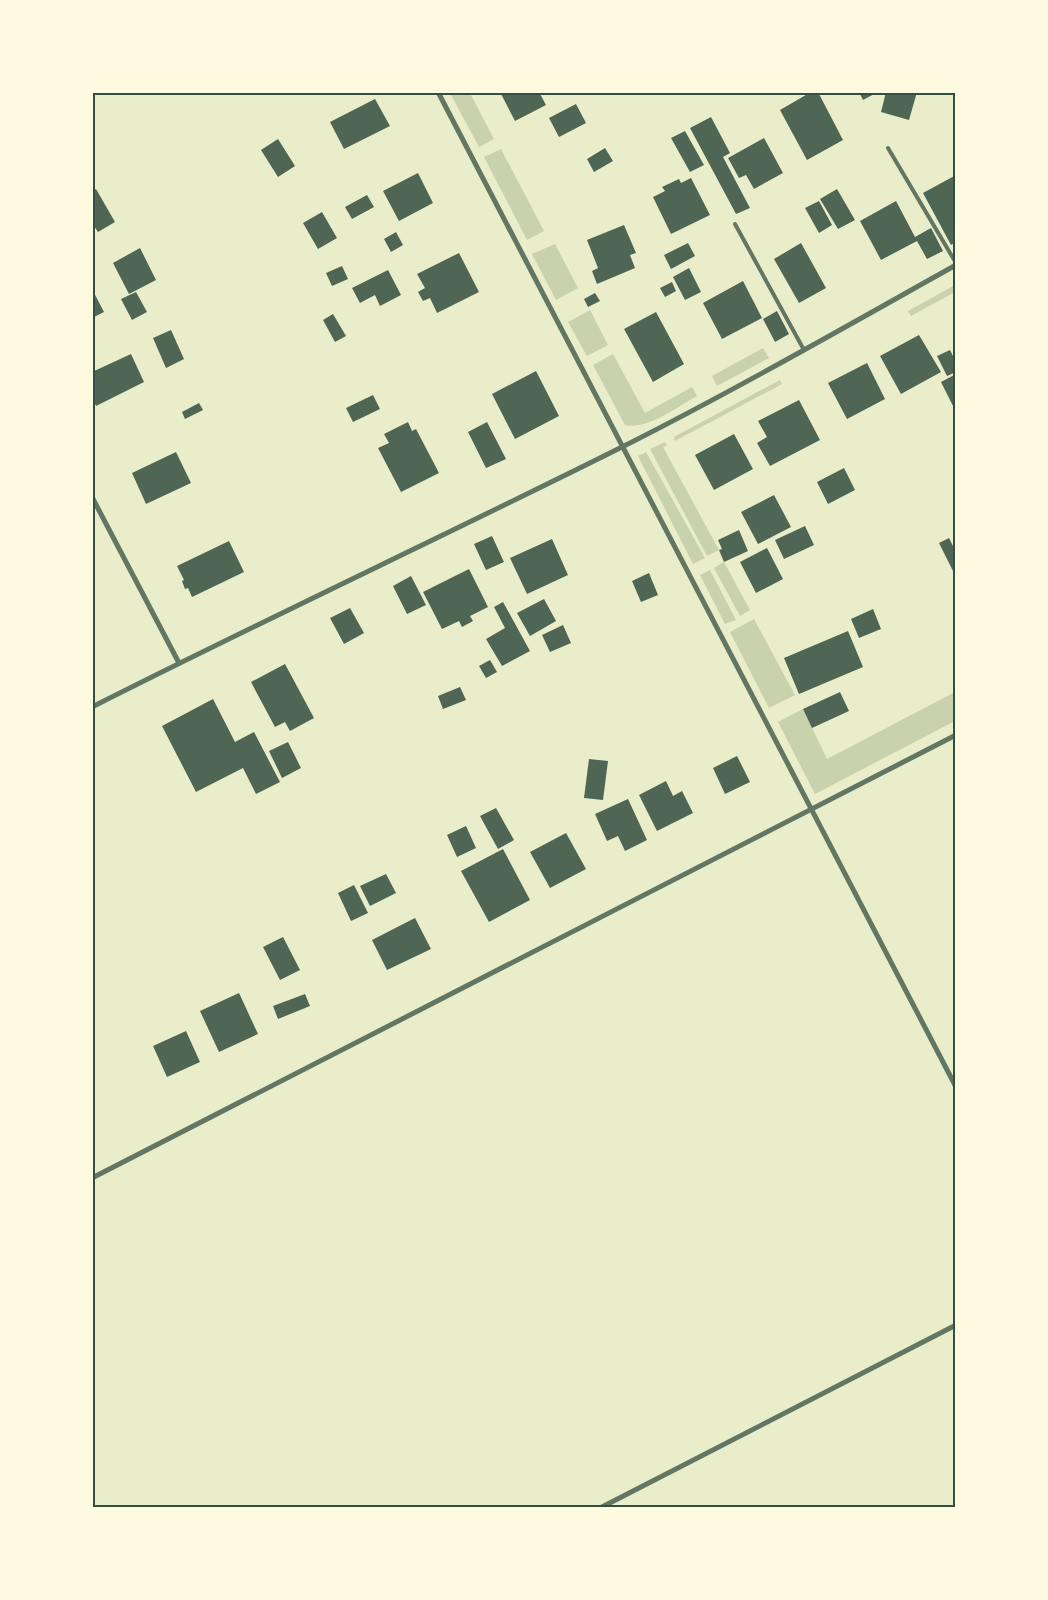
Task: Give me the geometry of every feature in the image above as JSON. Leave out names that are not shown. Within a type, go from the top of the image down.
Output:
[{"type":"street","points":[[438,92],[956,1087]]},
{"type":"street","points":[[92,707],[178,663],[623,446],[804,350],[956,264]]},
{"type":"street","points":[[92,497],[178,663]]},
{"type":"street","points":[[92,1178],[956,735]]},
{"type":"street","points":[[600,1508],[956,1325]]},
{"type":"lane","points":[[888,148],[956,264]]},
{"type":"lane","points":[[735,224],[804,350]]},
{"type":"green space","points":[[450,93],[470,93],[494,139],[479,147]]},
{"type":"green space","points":[[501,149],[544,231],[527,240],[484,157]]},
{"type":"green space","points":[[555,244],[578,288],[556,300],[532,254]]},
{"type":"green space","points":[[955,285],[955,292],[911,316],[908,311]]},
{"type":"green space","points":[[590,310],[608,345],[587,356],[568,322]]},
{"type":"green space","points":[[763,348],[769,358],[717,386],[712,376]]},
{"type":"green space","points":[[613,354],[645,413],[692,387],[697,396],[653,421],[634,426],[625,425],[593,365]]},
{"type":"green space","points":[[780,380],[782,384],[675,441],[674,437]]},
{"type":"green space","points":[[665,442],[667,445],[663,447],[719,550],[707,556],[650,449]]},
{"type":"green space","points":[[646,452],[705,558],[693,564],[638,456]]},
{"type":"green space","points":[[724,562],[750,610],[740,616],[714,568]]},
{"type":"green space","points":[[710,570],[736,620],[725,624],[700,575]]},
{"type":"green space","points":[[754,619],[795,695],[769,708],[730,632]]},
{"type":"green space","points":[[955,692],[955,721],[815,794],[778,722],[803,709],[827,759]]},
{"type":"building","points":[[500,92],[539,92],[546,105],[515,121]]},
{"type":"building","points":[[811,92],[818,92],[843,140],[807,160],[780,110]]},
{"type":"building","points":[[859,92],[878,92],[863,100]]},
{"type":"building","points":[[886,92],[917,92],[909,120],[881,112]]},
{"type":"building","points":[[375,99],[390,126],[344,149],[330,122]]},
{"type":"building","points":[[576,104],[586,123],[559,137],[549,118]]},
{"type":"building","points":[[711,117],[730,153],[723,157],[750,208],[736,214],[690,128]]},
{"type":"building","points":[[685,131],[704,165],[690,172],[671,138]]},
{"type":"building","points":[[764,138],[783,173],[754,189],[746,175],[739,178],[728,158]]},
{"type":"building","points":[[278,139],[295,166],[278,177],[261,150]]},
{"type":"building","points":[[605,148],[613,161],[594,172],[587,159]]},
{"type":"building","points":[[418,173],[433,203],[399,221],[383,191]]},
{"type":"building","points":[[956,175],[956,242],[951,245],[923,193]]},
{"type":"building","points":[[691,178],[710,215],[671,234],[653,197],[665,191],[662,187],[679,179],[681,183]]},
{"type":"building","points":[[96,189],[115,222],[98,232],[92,223],[92,191]]},
{"type":"building","points":[[837,189],[855,220],[838,229],[820,199]]},
{"type":"building","points":[[367,195],[374,207],[352,219],[345,207]]},
{"type":"building","points":[[819,201],[832,225],[819,233],[805,208]]},
{"type":"building","points":[[896,201],[915,237],[931,228],[943,251],[927,259],[917,241],[881,260],[860,221]]},
{"type":"building","points":[[322,212],[337,238],[318,249],[303,223]]},
{"type":"building","points":[[624,225],[636,253],[630,255],[635,268],[597,284],[592,271],[598,268],[587,240]]},
{"type":"building","points":[[396,232],[403,245],[391,252],[384,239]]},
{"type":"building","points":[[688,243],[695,256],[671,269],[664,255]]},
{"type":"building","points":[[801,243],[826,288],[799,303],[774,259]]},
{"type":"building","points":[[140,248],[156,280],[129,294],[113,263]]},
{"type":"building","points":[[459,253],[479,292],[437,313],[430,298],[423,301],[418,292],[425,288],[417,274]]},
{"type":"building","points":[[342,266],[348,279],[332,286],[326,273]]},
{"type":"building","points":[[689,268],[701,292],[685,300],[673,277]]},
{"type":"building","points":[[388,270],[401,295],[380,306],[375,295],[360,303],[352,288]]},
{"type":"building","points":[[743,281],[762,318],[722,339],[703,303]]},
{"type":"building","points":[[672,282],[676,291],[665,297],[660,288]]},
{"type":"building","points":[[92,289],[104,312],[92,318]]},
{"type":"building","points":[[136,292],[147,312],[132,320],[121,299]]},
{"type":"building","points":[[595,293],[600,301],[588,307],[584,299]]},
{"type":"building","points":[[777,311],[789,334],[775,342],[763,319]]},
{"type":"building","points":[[656,312],[684,364],[653,382],[624,329]]},
{"type":"building","points":[[333,314],[346,336],[335,342],[323,320]]},
{"type":"building","points":[[171,330],[184,359],[166,368],[153,338]]},
{"type":"building","points":[[919,335],[941,372],[901,394],[880,356]]},
{"type":"building","points":[[950,350],[956,362],[956,372],[947,376],[937,356]]},
{"type":"building","points":[[131,354],[144,382],[96,406],[92,398],[92,372]]},
{"type":"building","points":[[867,363],[885,399],[847,419],[828,383]]},
{"type":"building","points":[[536,371],[559,416],[515,439],[492,394]]},
{"type":"building","points":[[956,374],[956,405],[953,406],[941,382]]},
{"type":"building","points":[[373,395],[380,409],[353,422],[346,408]]},
{"type":"building","points":[[799,400],[820,440],[770,466],[757,443],[767,437],[758,421]]},
{"type":"building","points":[[199,403],[203,410],[185,419],[182,412]]},
{"type":"building","points":[[408,422],[412,431],[416,429],[439,473],[401,492],[378,448],[389,443],[384,434]]},
{"type":"building","points":[[487,422],[506,459],[486,468],[468,432]]},
{"type":"building","points":[[734,434],[753,469],[714,490],[695,455]]},
{"type":"building","points":[[176,452],[191,483],[146,504],[132,473]]},
{"type":"building","points":[[844,468],[855,490],[828,504],[817,482]]},
{"type":"building","points":[[774,495],[791,527],[758,544],[741,512]]},
{"type":"building","points":[[805,526],[814,545],[784,559],[775,540]]},
{"type":"building","points":[[739,530],[748,551],[724,562],[719,550],[722,549],[718,540]]},
{"type":"building","points":[[492,536],[504,562],[486,570],[474,544]]},
{"type":"building","points":[[949,538],[956,552],[956,577],[939,543]]},
{"type":"building","points":[[552,539],[568,575],[527,594],[510,558]]},
{"type":"building","points":[[229,541],[244,572],[192,597],[188,588],[185,589],[182,581],[184,580],[177,566]]},
{"type":"building","points":[[767,548],[783,579],[756,593],[740,562]]},
{"type":"building","points":[[469,569],[488,607],[470,616],[473,621],[462,627],[459,621],[442,629],[423,592]]},
{"type":"building","points":[[649,573],[658,595],[641,602],[632,581]]},
{"type":"building","points":[[411,576],[426,605],[407,614],[393,586]]},
{"type":"building","points":[[544,599],[556,621],[530,636],[517,613]]},
{"type":"building","points":[[503,602],[530,651],[502,666],[486,639],[505,628],[494,607]]},
{"type":"building","points":[[350,608],[364,633],[344,644],[330,618]]},
{"type":"building","points":[[873,609],[881,629],[859,638],[851,619]]},
{"type":"building","points":[[563,625],[571,643],[550,652],[542,635]]},
{"type":"building","points":[[848,631],[863,667],[799,694],[784,658]]},
{"type":"building","points":[[490,660],[497,672],[486,678],[479,666]]},
{"type":"building","points":[[285,664],[314,718],[290,731],[285,722],[275,727],[251,682]]},
{"type":"building","points":[[460,687],[466,700],[443,709],[438,696]]},
{"type":"building","points":[[840,692],[849,711],[812,728],[803,709]]},
{"type":"building","points":[[213,699],[235,742],[254,732],[280,782],[256,794],[243,768],[196,792],[162,726]]},
{"type":"building","points":[[288,742],[301,768],[282,778],[269,751]]},
{"type":"building","points":[[737,756],[750,782],[725,794],[713,768]]},
{"type":"building","points":[[589,759],[608,761],[603,800],[584,798]]},
{"type":"building","points":[[666,781],[673,796],[682,791],[693,813],[657,831],[639,795]]},
{"type":"building","points":[[628,799],[647,840],[625,851],[618,836],[607,841],[595,814]]},
{"type":"building","points":[[496,808],[514,840],[498,849],[480,816]]},
{"type":"building","points":[[466,826],[476,848],[457,857],[447,835]]},
{"type":"building","points":[[566,833],[586,869],[550,888],[530,852]]},
{"type":"building","points":[[503,849],[530,900],[489,922],[461,871]]},
{"type":"building","points":[[386,874],[396,893],[370,906],[360,886]]},
{"type":"building","points":[[354,885],[368,913],[351,921],[338,893]]},
{"type":"building","points":[[415,918],[431,949],[387,970],[372,940]]},
{"type":"building","points":[[283,937],[300,970],[280,980],[263,947]]},
{"type":"building","points":[[239,993],[258,1034],[219,1052],[200,1011]]},
{"type":"building","points":[[305,994],[310,1006],[278,1019],[273,1006]]},
{"type":"building","points":[[186,1031],[200,1062],[167,1077],[153,1046]]}]
